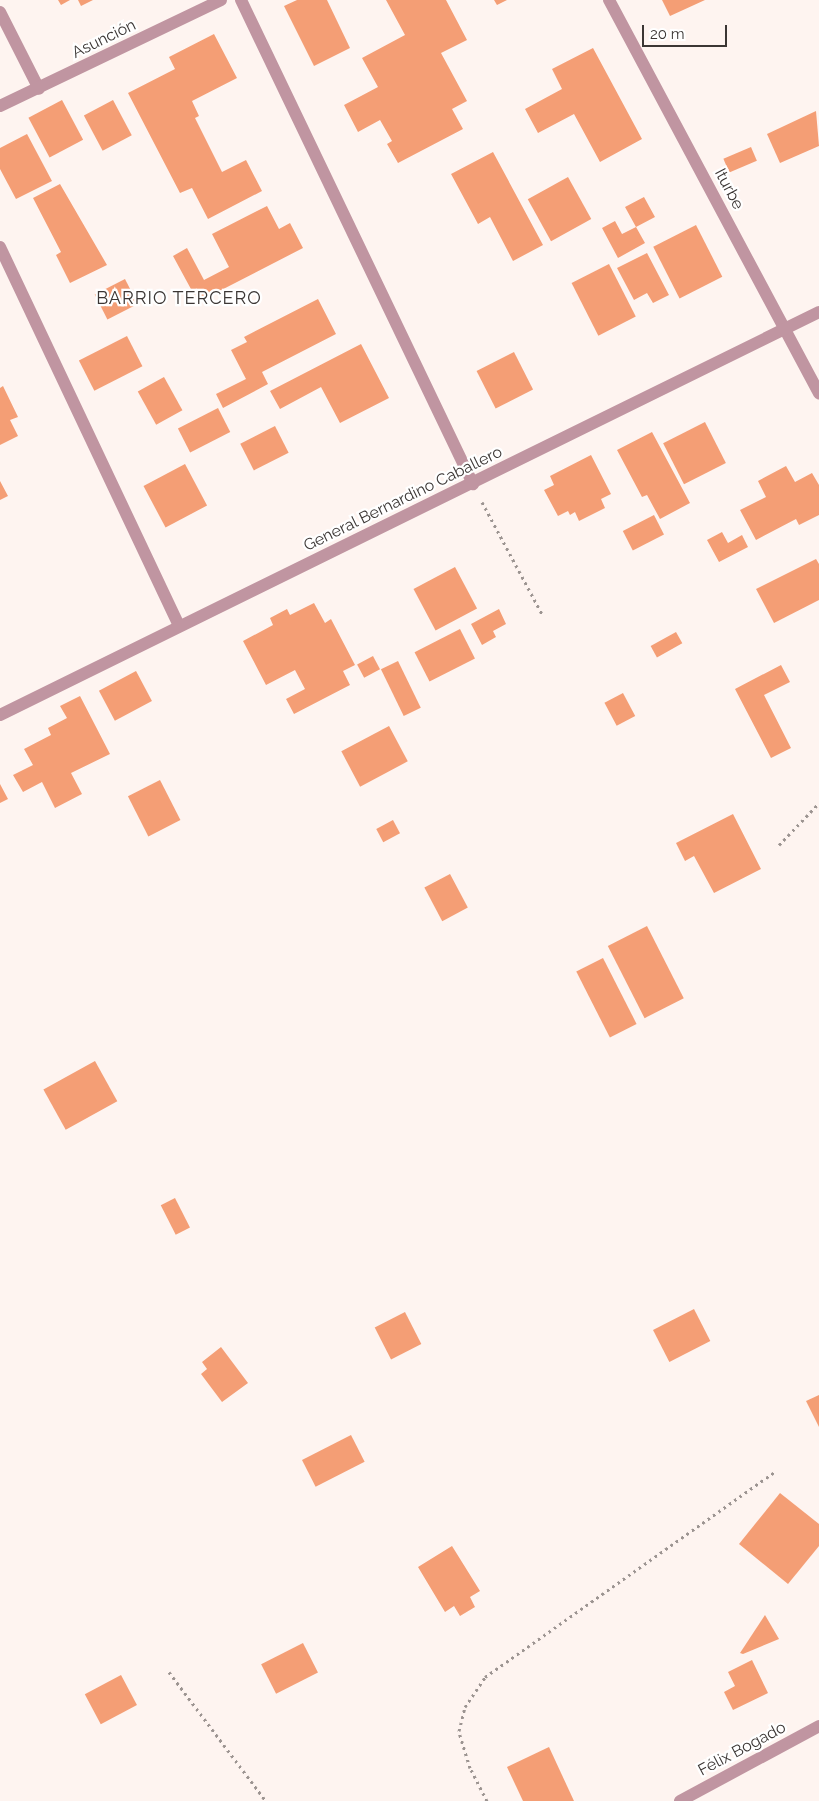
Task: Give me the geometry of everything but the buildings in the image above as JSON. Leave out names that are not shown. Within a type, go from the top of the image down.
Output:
[{"type":"street","name":"Asunción","points":[[0,106],[39,89],[221,0]]},
{"type":"street","points":[[240,0],[473,484]]},
{"type":"street","name":"Iturbe","points":[[609,0],[819,394]]},
{"type":"street","points":[[0,12],[39,89]]},
{"type":"street","points":[[0,247],[179,625]]},
{"type":"street","name":"General Bernardino Caballero","points":[[0,715],[179,625],[473,484],[819,312]]},
{"type":"street","name":"Félix Bogado","points":[[680,1801],[819,1726]]},
{"type":"path","points":[[473,484],[542,614]]},
{"type":"path","points":[[779,845],[819,803]]},
{"type":"path","points":[[487,1801],[470,1768],[459,1732],[465,1707],[485,1677],[775,1472]]},
{"type":"path","points":[[169,1672],[266,1801]]},
{"type":"district","name":"BARRIO TERCERO","points":[[179,298]]}]
